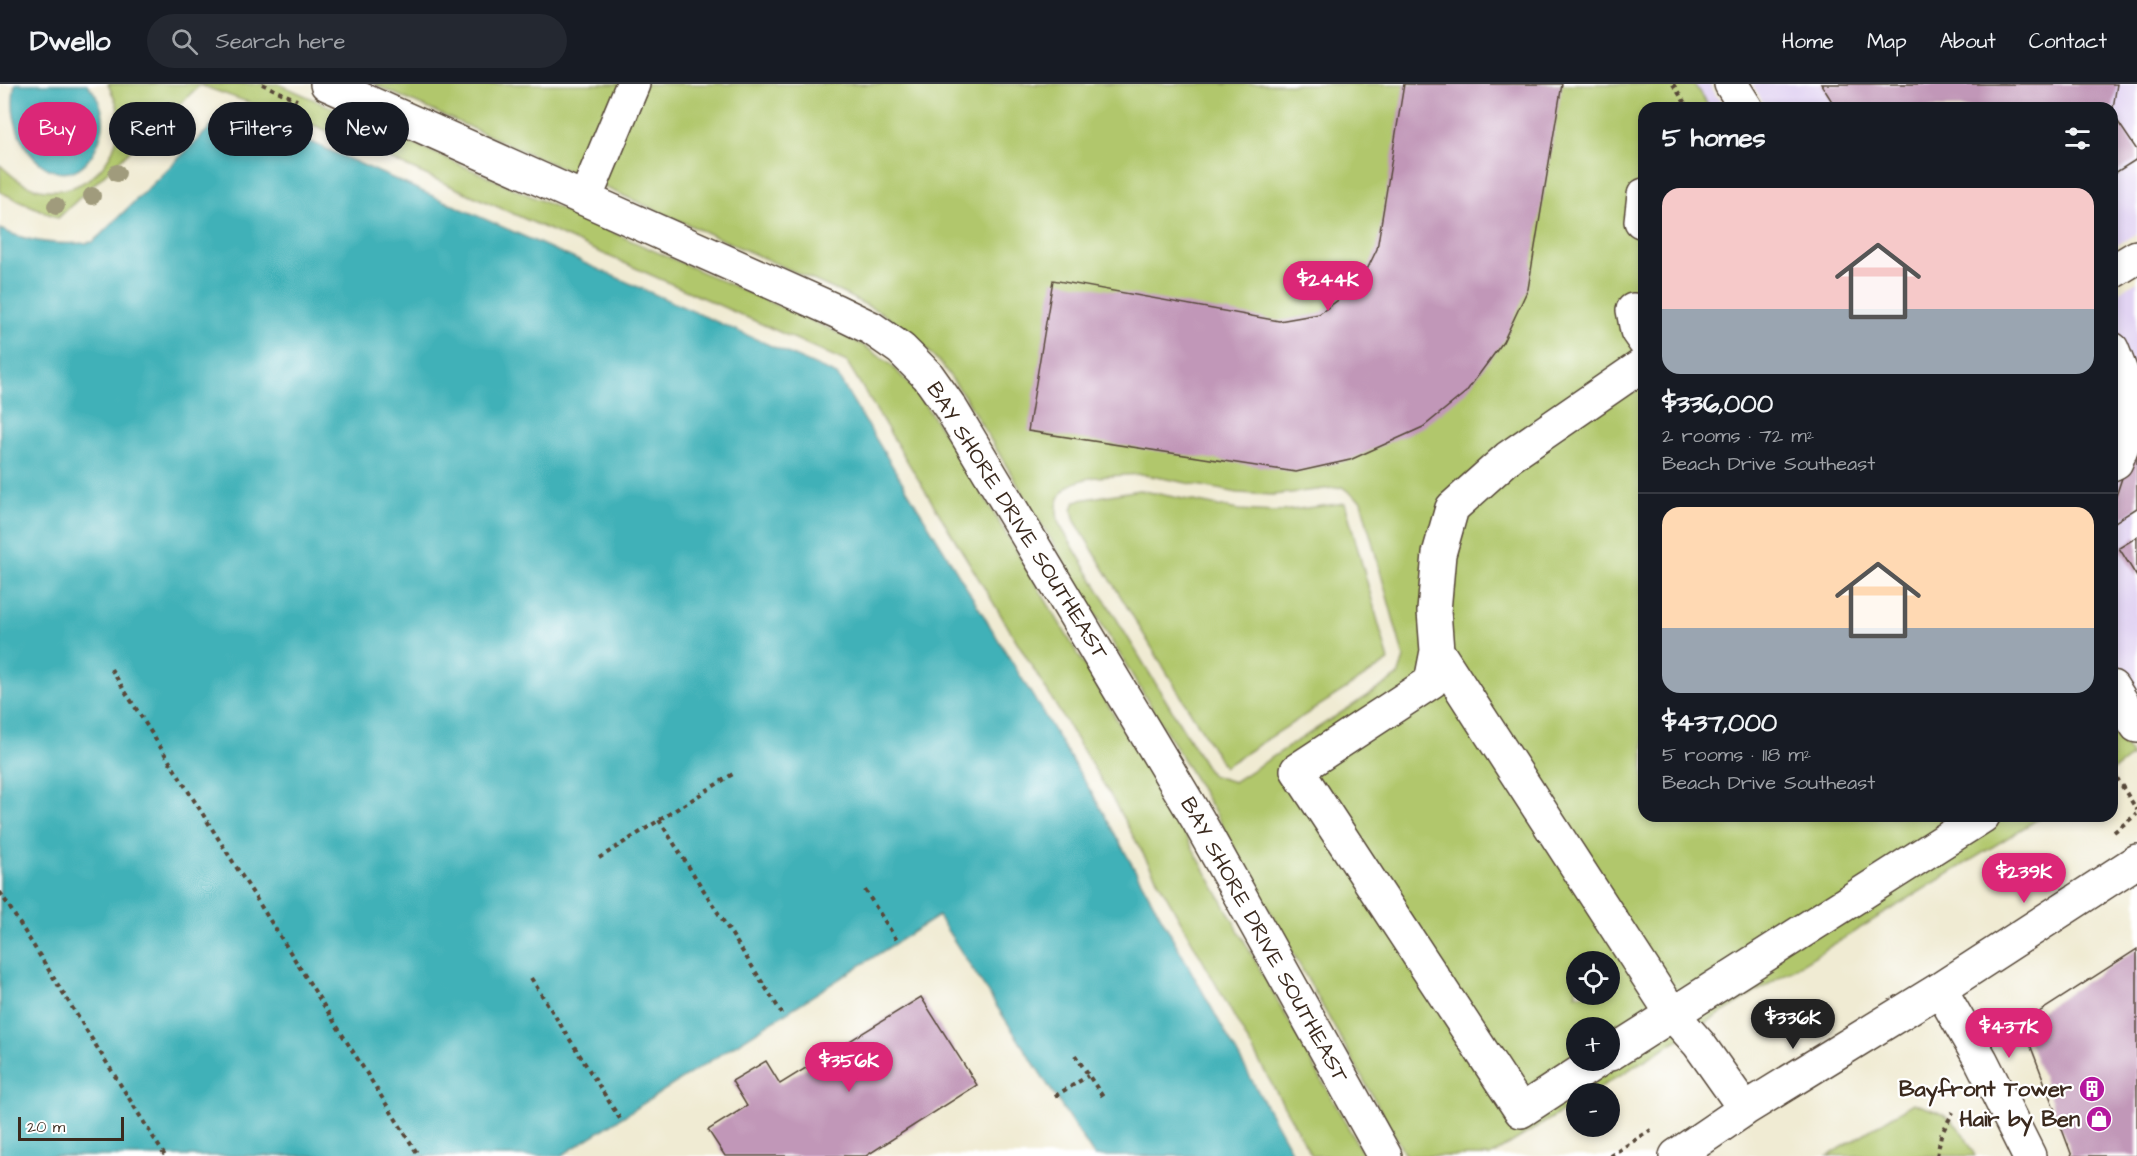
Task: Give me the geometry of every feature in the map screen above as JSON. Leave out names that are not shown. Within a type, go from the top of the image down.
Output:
[{"type":"street","points":[[585,199],[633,84]]},
{"type":"street","name":"BAY SHORE DRIVE SOUTHEAST","points":[[316,94],[585,199],[871,328],[901,349],[927,376],[976,448],[1198,820],[1385,1156]]},
{"type":"street","points":[[2118,268],[2137,257]]},
{"type":"street","points":[[1633,310],[1638,332]]},
{"type":"street","points":[[2118,364],[2126,385],[2130,425],[2118,457]]},
{"type":"street","points":[[1582,1071],[1521,1111],[1297,770],[1431,682],[1437,651],[1434,611],[1439,554],[1452,508],[1509,457],[1638,368]]},
{"type":"street","points":[[1437,651],[1673,1015],[1700,1044],[1745,1109]]},
{"type":"street","points":[[2118,696],[2137,726]]},
{"type":"street","points":[[1620,1048],[1974,822]]},
{"type":"street","points":[[1676,1156],[1745,1109],[1940,989],[2137,861]]},
{"type":"street","points":[[1940,989],[1981,1060],[2029,1156]]},
{"type":"path","points":[[262,84],[316,94]]},
{"type":"path","points":[[1672,84],[1684,102]]},
{"type":"path","points":[[111,669],[419,1156]]},
{"type":"path","points":[[599,858],[736,772]]},
{"type":"path","points":[[2118,780],[2137,810]]},
{"type":"path","points":[[660,820],[783,1015]]},
{"type":"path","points":[[865,890],[898,942]]},
{"type":"path","points":[[0,892],[165,1156]]},
{"type":"path","points":[[531,978],[620,1119]]},
{"type":"path","points":[[1075,1055],[1103,1097]]},
{"type":"path","points":[[1055,1096],[1088,1076]]},
{"type":"path","points":[[1937,1156],[1941,1135],[1953,1112]]},
{"type":"shaded area","points":[[1694,84],[1709,84],[1720,102],[1706,102]]},
{"type":"shaded area","points":[[1752,84],[2137,84],[2137,233],[2118,244],[2118,102],[1763,102]]},
{"type":"shaded area","points":[[2137,281],[2137,693],[2118,663],[2118,293]]},
{"type":"green space","points":[[108,84],[279,84],[325,104],[325,130],[313,125],[313,102],[248,102],[200,85],[182,102],[116,102]]},
{"type":"green space","points":[[373,84],[1694,84],[1706,102],[1638,102],[1638,822],[2033,822],[1607,1083],[1566,1083],[1566,1109],[1490,1156],[1406,1156],[1214,811],[965,397],[942,365],[914,336],[880,312],[842,293]],"holes":[[[1141,474],[1238,493],[1273,495],[1342,487],[1361,501],[1404,658],[1398,676],[1234,782],[1211,775],[1059,524],[1057,507],[1061,494],[1082,480]]]},
{"type":"green space","points":[[409,142],[830,329],[863,345],[890,364],[914,389],[961,458],[1182,829],[1364,1156],[1312,1156],[1109,793],[847,362],[383,156],[409,156]]},
{"type":"green space","points":[[124,156],[58,218],[0,192],[0,165],[13,177],[28,186],[56,190],[73,187],[87,180],[109,157]]},
{"type":"green space","points":[[1139,490],[1238,510],[1275,512],[1345,503],[1389,661],[1224,767],[1075,521],[1072,510],[1075,501]]},
{"type":"green space","points":[[2118,735],[2132,756],[2118,766]]},
{"type":"green space","points":[[1913,1103],[1945,1116],[1957,1126],[1975,1156],[1828,1156]]},
{"type":"water","points":[[15,84],[87,84],[99,101],[103,114],[103,128],[97,143],[97,102],[18,102],[18,132],[13,109]]},
{"type":"water","points":[[208,130],[208,156],[313,156],[313,143],[325,148],[325,156],[342,156],[837,375],[1096,800],[1294,1156],[1094,1156],[938,916],[561,1156],[0,1156],[0,229],[23,238],[46,242],[69,244],[93,242],[181,156],[196,156],[196,141]]},
{"type":"water","points":[[33,156],[90,156],[74,171],[58,172],[42,165]]},
{"type":"building","points":[[1404,84],[1562,84],[1528,289],[1503,342],[1466,392],[1423,427],[1350,460],[1296,472],[1028,431],[1053,280],[1279,321],[1319,314],[1360,284],[1377,249]]},
{"type":"building","points":[[1821,84],[2117,84],[2114,102],[1832,102]]},
{"type":"building","points":[[2118,122],[2137,150],[2137,159],[2118,171]]},
{"type":"building","points":[[2137,433],[2137,508],[2118,520],[2118,490]]},
{"type":"building","points":[[2137,537],[2137,577],[2119,548]]},
{"type":"building","name":"Bayfront Tower","points":[[2137,949],[2137,1156],[2072,1156],[2022,1023]]},
{"type":"building","points":[[921,997],[977,1085],[866,1156],[725,1156],[708,1130],[747,1106],[732,1081],[766,1061],[780,1084]]},
{"type":"place","name":"Bayfront Tower","points":[[2092,1089]]},
{"type":"place","name":"Hair by Ben","points":[[2099,1119]]}]
